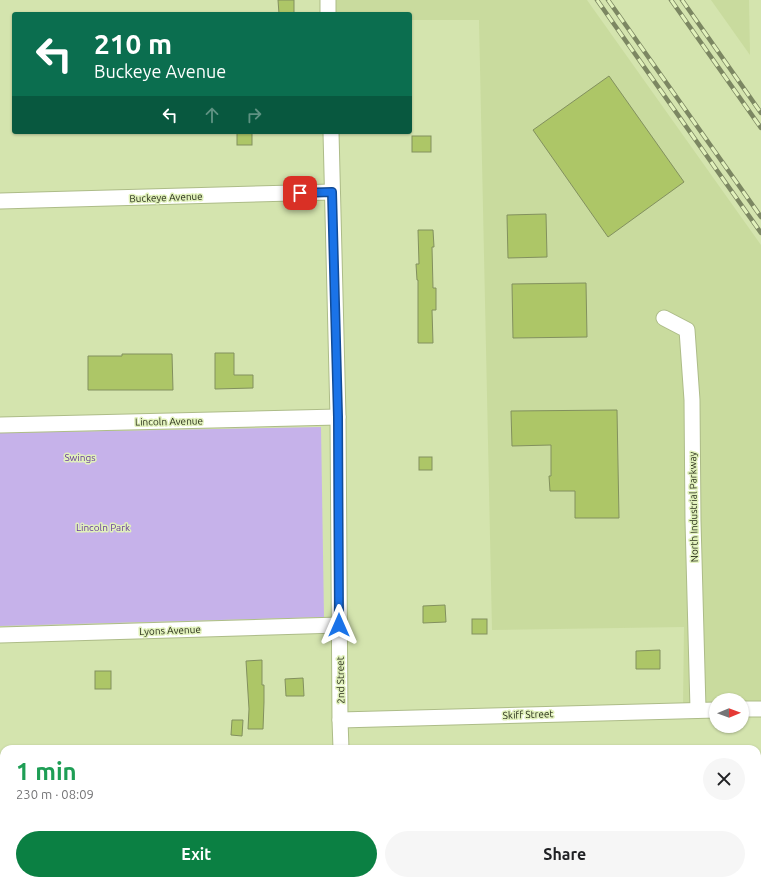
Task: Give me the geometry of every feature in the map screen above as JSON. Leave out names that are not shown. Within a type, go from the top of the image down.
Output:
[{"type":"street","points":[[328,0],[328,12]]},
{"type":"street","name":"2nd Street","points":[[331,134],[338,417],[341,745]]},
{"type":"street","name":"Buckeye Avenue","points":[[0,201],[332,192]]},
{"type":"street","name":"North Industrial Parkway","points":[[664,318],[687,330],[692,400],[693,521],[698,709]]},
{"type":"street","name":"Lincoln Avenue","points":[[0,425],[338,417]]},
{"type":"street","name":"Lyons Avenue","points":[[0,634],[339,625]]},
{"type":"street","points":[[749,709],[761,709]]},
{"type":"street","name":"Skiff Street","points":[[340,720],[709,710]]},
{"type":"shaded area","points":[[331,0],[587,0],[761,245],[761,705],[749,706],[749,693],[709,693],[709,706],[683,707],[684,627],[492,630],[479,20],[412,20],[412,12],[331,12]]},
{"type":"shaded area","points":[[711,0],[749,0],[750,55]]},
{"type":"green space","name":"Lincoln Park","points":[[321,427],[324,617],[0,626],[0,433]]},
{"type":"building","points":[[278,0],[294,0],[294,12],[279,12]]},
{"type":"building","points":[[609,76],[684,182],[608,237],[533,130]]},
{"type":"building","points":[[237,134],[252,134],[252,145],[237,145]]},
{"type":"building","points":[[412,136],[431,136],[431,152],[412,152]]},
{"type":"building","points":[[546,214],[547,257],[508,258],[507,215]]},
{"type":"building","points":[[418,230],[433,230],[433,288],[436,288],[436,310],[432,310],[433,343],[418,343],[418,280],[416,264],[419,264]]},
{"type":"building","points":[[586,283],[587,337],[513,338],[512,284]]},
{"type":"building","points":[[215,353],[234,353],[234,375],[253,375],[253,388],[215,389]]},
{"type":"building","points":[[122,354],[172,354],[173,390],[88,390],[88,356],[122,356]]},
{"type":"building","points":[[617,410],[619,518],[575,518],[575,491],[550,491],[549,476],[551,476],[551,445],[512,446],[511,411]]},
{"type":"building","points":[[419,457],[432,457],[432,470],[419,470]]},
{"type":"building","points":[[445,605],[446,622],[423,623],[423,606]]},
{"type":"building","points":[[472,619],[487,619],[487,634],[472,634]]},
{"type":"building","points":[[660,650],[660,669],[636,669],[636,651]]},
{"type":"building","points":[[262,660],[262,685],[264,685],[263,729],[248,729],[249,709],[246,661]]},
{"type":"building","points":[[95,671],[111,671],[111,689],[95,689]]},
{"type":"building","points":[[303,678],[304,696],[286,696],[285,679]]},
{"type":"building","points":[[232,720],[243,720],[242,736],[231,735]]},
{"type":"railway","points":[[597,0],[761,233]]},
{"type":"railway","points":[[608,0],[761,217]]},
{"type":"railway","points":[[671,0],[761,128]]},
{"type":"railway","points":[[682,0],[761,113]]},
{"type":"route","points":[[300,193],[332,192],[338,417],[339,625]]},
{"type":"park label","name":"Swings","points":[[80,457]]}]
